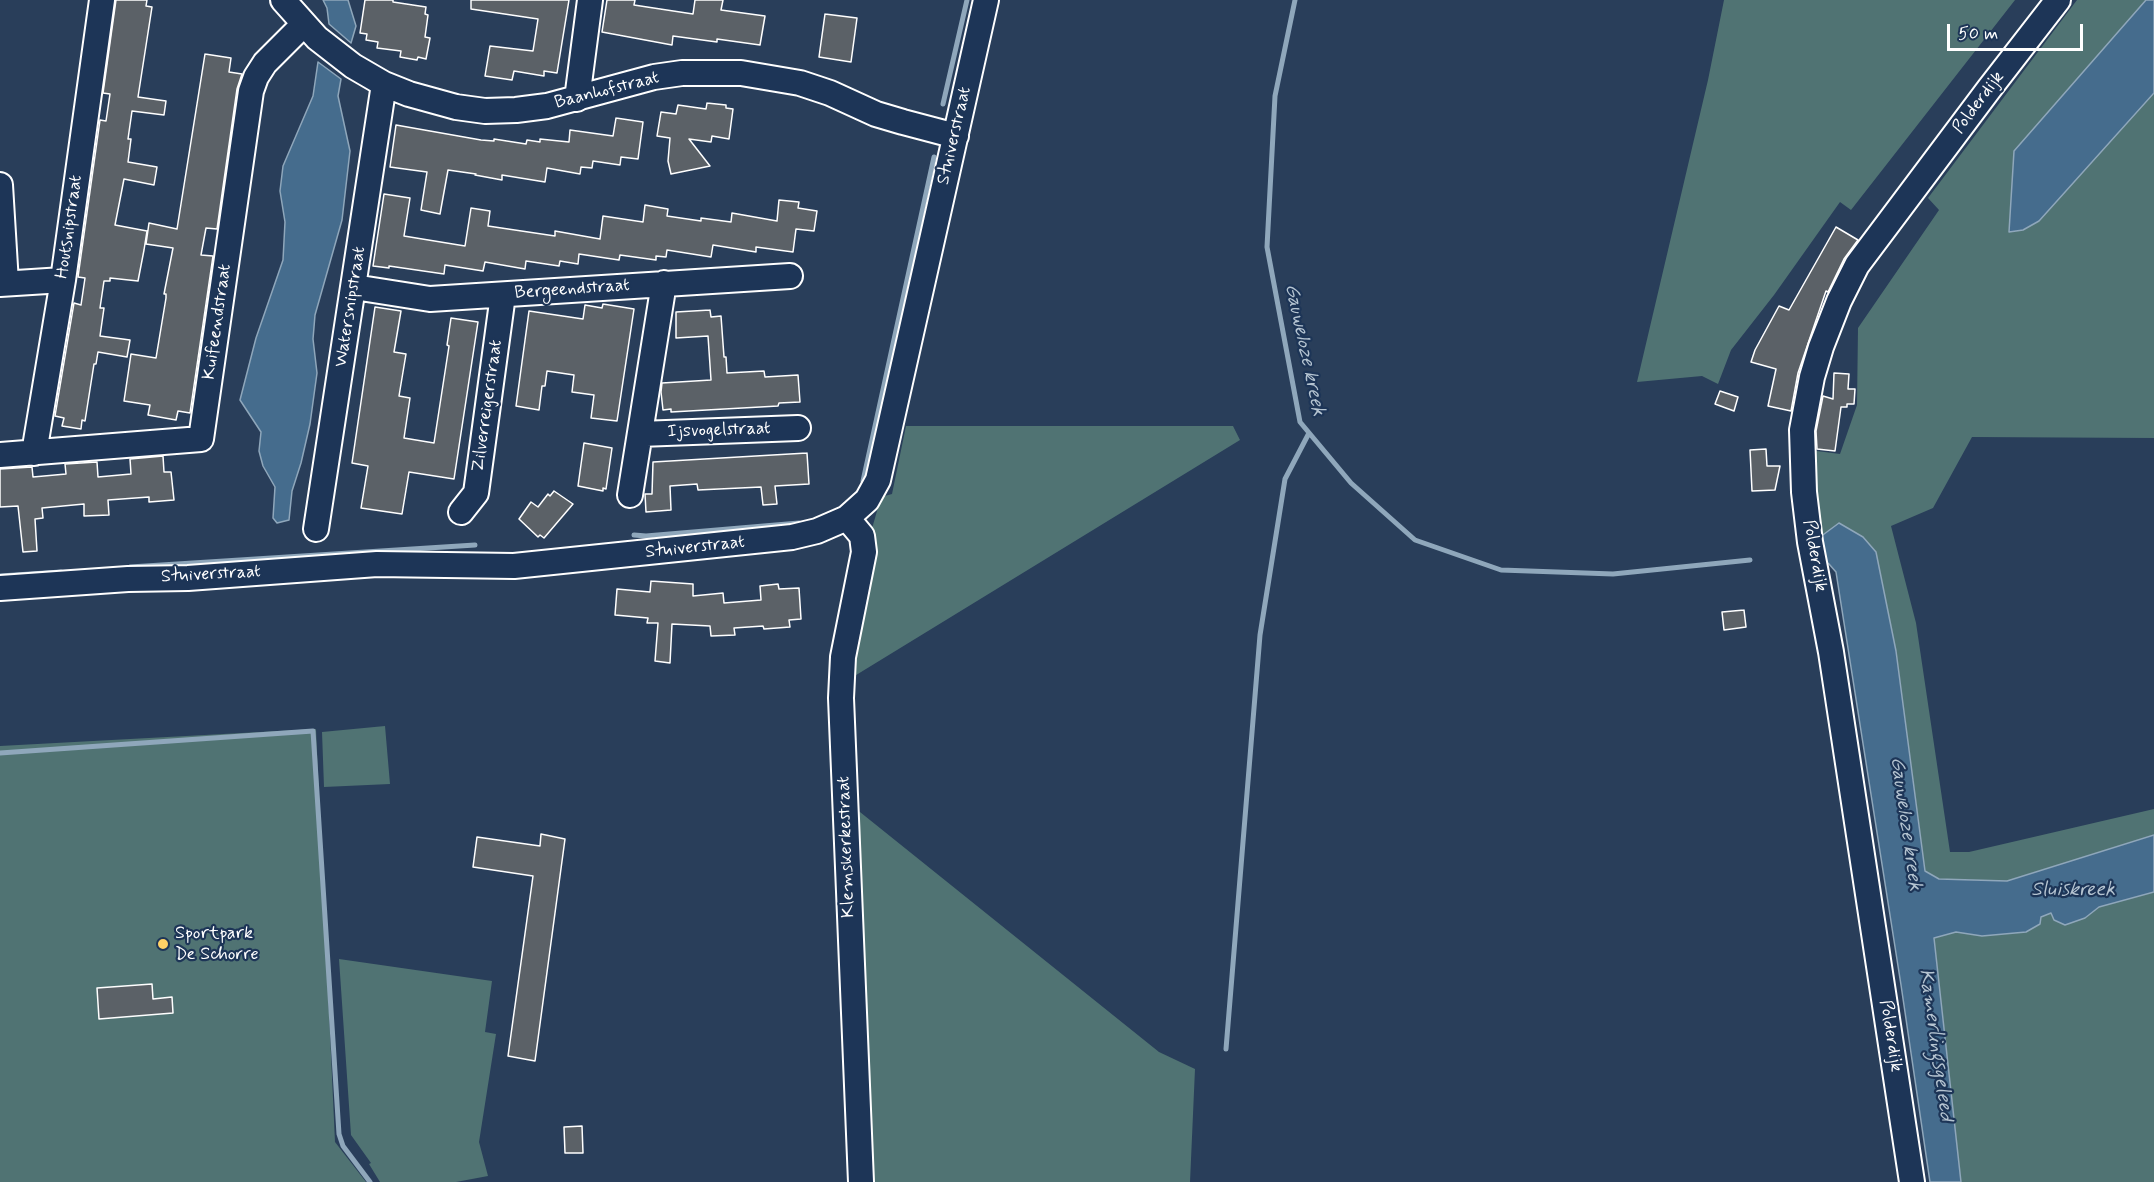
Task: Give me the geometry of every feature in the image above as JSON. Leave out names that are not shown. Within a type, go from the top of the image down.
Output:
[{"type":"street","name":"Houtsnipstraat","points":[[34,453],[63,280],[102,0]]},
{"type":"street","name":"Baanhofstraat","points":[[283,0],[304,24],[334,52],[384,84],[431,101],[456,107],[485,111],[537,108],[654,77],[682,73],[741,73],[800,83],[830,93],[876,114],[956,136]]},
{"type":"street","points":[[577,99],[590,0]]},
{"type":"street","name":"Stuiverstraat","points":[[0,588],[128,579],[188,578],[377,564],[514,566],[792,537],[817,531],[847,518],[867,500],[878,480],[986,0]]},
{"type":"street","name":"Polderdijk","points":[[1912,1182],[1831,652],[1807,517],[1802,449],[1804,418],[1812,377],[1828,326],[1857,265],[2058,0]]},
{"type":"street","name":"Kuifeendstraat","points":[[0,455],[201,439],[251,91],[256,76],[265,63],[304,24]]},
{"type":"street","name":"Watersnipstraat","points":[[316,529],[384,84]]},
{"type":"street","points":[[0,185],[3,284],[63,280]]},
{"type":"street","name":"Bergeendstraat","points":[[354,287],[430,299],[790,276]]},
{"type":"street","name":"Ijsvogelstraat","points":[[630,495],[664,283]]},
{"type":"street","name":"Zilverreigerstraat","points":[[461,512],[476,493],[503,295]]},
{"type":"street","name":"Ijsvogelstraat","points":[[640,434],[798,428]]},
{"type":"street","name":"Klemskerkestraat","points":[[847,518],[862,536],[864,552],[843,657],[841,698],[861,1182]]},
{"type":"green space","points":[[1724,0],[2015,0],[1851,210],[1840,202],[1774,295],[1731,350],[1718,384],[1702,376],[1637,382],[1708,80]]},
{"type":"green space","points":[[2077,0],[2154,0],[2154,438],[1972,437],[1933,508],[1891,526],[1916,623],[1950,852],[1969,852],[2154,809],[2154,835],[2007,881],[1939,879],[1925,871],[1896,651],[1876,552],[1816,540],[1809,450],[1840,454],[1857,405],[1858,328],[1939,210],[1928,198]]},
{"type":"green space","points":[[906,426],[1233,426],[1240,440],[848,680],[871,532],[881,497],[892,494]]},
{"type":"green space","points":[[385,726],[390,784],[324,787],[322,732]]},
{"type":"green space","name":"Sportpark De Schorre","points":[[316,729],[335,1142],[366,1182],[0,1182],[0,746]]},
{"type":"green space","points":[[850,804],[1159,1052],[1195,1069],[1190,1182],[868,1182]]},
{"type":"green space","points":[[2154,892],[2154,1182],[1961,1182],[1934,938],[1956,932],[1982,936],[2051,913],[2085,918],[2099,907]]},
{"type":"green space","points":[[339,959],[492,981],[485,1032],[496,1034],[479,1142],[488,1176],[456,1182],[380,1182],[369,1164],[371,1163],[351,1135]]},
{"type":"water","points":[[323,0],[348,0],[356,26],[351,43],[329,24],[327,8]]},
{"type":"water","points":[[2146,0],[2154,0],[2154,93],[2039,221],[2023,230],[2009,232],[2014,151]]},
{"type":"water","points":[[318,62],[341,79],[338,96],[350,151],[342,220],[315,315],[313,339],[317,373],[310,424],[292,491],[289,520],[277,523],[273,518],[275,487],[263,466],[259,451],[261,432],[240,400],[256,338],[283,260],[285,222],[280,191],[283,166],[313,96]]},
{"type":"water","points":[[1839,523],[1863,537],[1876,552],[1896,651],[1925,871],[1939,879],[2007,881],[2154,835],[2154,892],[2099,907],[2085,918],[2065,925],[2054,920],[2051,913],[2041,917],[2040,924],[2026,932],[1982,936],[1956,932],[1934,938],[1961,1182],[1930,1182],[1836,572],[1820,559],[1816,540]]},
{"type":"building","points":[[116,0],[147,0],[146,6],[152,7],[138,97],[166,101],[164,115],[132,111],[128,162],[157,167],[154,185],[124,179],[115,225],[147,231],[144,250],[138,281],[110,278],[110,281],[104,281],[100,308],[104,308],[100,336],[130,340],[127,357],[98,352],[85,421],[82,420],[81,429],[62,426],[64,418],[55,416],[74,303],[81,305],[85,278],[78,277],[100,120],[106,121],[110,94],[103,93]]},
{"type":"building","points":[[365,0],[393,0],[393,2],[426,7],[425,14],[428,15],[425,37],[430,38],[426,59],[400,57],[401,51],[377,48],[378,42],[366,40],[367,34],[360,33]]},
{"type":"building","points":[[471,0],[569,0],[557,73],[544,71],[544,76],[514,71],[512,80],[485,76],[490,46],[533,51],[538,19],[471,9]]},
{"type":"building","points":[[607,0],[635,0],[634,5],[693,14],[695,0],[723,0],[721,10],[765,16],[760,45],[673,36],[672,45],[602,32]]},
{"type":"building","points":[[825,14],[857,18],[851,62],[819,57]]},
{"type":"building","points":[[205,54],[231,58],[229,72],[242,74],[237,89],[217,229],[206,228],[201,255],[213,256],[190,413],[178,411],[176,420],[148,415],[150,405],[124,401],[131,354],[156,358],[166,298],[164,294],[173,248],[146,244],[149,223],[177,229]]},
{"type":"building","points":[[707,103],[726,105],[726,108],[733,109],[729,139],[712,136],[711,142],[689,139],[710,166],[671,174],[668,161],[670,138],[657,136],[661,112],[676,114],[678,105],[706,109]]},
{"type":"building","points":[[616,118],[643,122],[638,159],[621,157],[620,165],[593,161],[592,168],[581,167],[580,174],[547,168],[545,182],[502,175],[502,180],[448,170],[440,214],[421,210],[427,172],[390,167],[396,125],[481,140],[494,141],[494,139],[526,144],[527,140],[540,142],[540,139],[569,142],[570,130],[613,136]]},
{"type":"building","points":[[384,194],[410,198],[404,236],[465,246],[471,208],[490,211],[488,226],[555,236],[555,231],[600,239],[603,216],[643,222],[645,205],[668,209],[667,216],[701,221],[701,218],[731,222],[732,213],[777,221],[779,200],[799,202],[798,208],[817,211],[814,231],[796,229],[793,252],[756,247],[756,252],[713,245],[711,257],[667,250],[666,257],[656,256],[656,260],[620,255],[619,260],[579,254],[578,264],[560,261],[559,266],[526,261],[525,269],[485,262],[483,271],[445,265],[444,274],[373,266]]},
{"type":"building","points":[[1836,227],[1858,240],[1844,259],[1828,292],[1826,291],[1798,373],[1791,411],[1768,406],[1776,369],[1751,362],[1755,350],[1779,306],[1789,310]]},
{"type":"building","points":[[603,304],[634,309],[617,421],[591,418],[594,395],[572,392],[574,375],[547,371],[545,386],[542,386],[539,410],[516,406],[529,311],[583,319],[585,305],[602,308]]},
{"type":"building","points":[[375,307],[401,311],[394,352],[406,354],[399,396],[410,398],[404,438],[434,443],[451,318],[478,322],[454,479],[409,472],[402,514],[361,508],[368,466],[352,463]]},
{"type":"building","points":[[710,310],[711,317],[721,316],[727,373],[764,371],[765,377],[798,375],[800,402],[779,403],[778,406],[671,412],[671,409],[663,410],[662,383],[711,380],[708,336],[676,338],[676,312]]},
{"type":"building","points":[[1834,373],[1849,374],[1848,389],[1855,389],[1854,404],[1841,407],[1835,451],[1817,449],[1816,431],[1823,396],[1833,399]]},
{"type":"building","points":[[1720,391],[1738,397],[1734,411],[1715,404]]},
{"type":"building","points":[[584,443],[612,448],[606,489],[603,488],[603,491],[578,486]]},
{"type":"building","points":[[1766,449],[1767,466],[1780,466],[1775,490],[1752,491],[1750,450]]},
{"type":"building","points":[[807,453],[809,484],[775,486],[777,504],[763,505],[761,487],[698,490],[697,484],[670,486],[671,510],[646,512],[645,494],[652,494],[653,462]]},
{"type":"building","points":[[163,456],[164,472],[171,472],[174,500],[149,502],[149,497],[108,500],[109,515],[84,516],[84,504],[42,508],[43,518],[35,519],[37,551],[23,552],[18,506],[0,507],[0,469],[32,467],[33,477],[66,474],[65,464],[97,462],[98,477],[131,474],[130,459]]},
{"type":"building","points":[[554,491],[573,504],[544,538],[540,535],[538,537],[519,519],[531,502],[538,507],[548,494],[550,496]]},
{"type":"building","points":[[651,581],[693,584],[693,596],[723,593],[724,603],[761,600],[760,586],[778,584],[779,589],[799,588],[801,619],[789,620],[790,627],[734,628],[735,635],[711,636],[710,626],[672,624],[670,663],[655,661],[658,623],[647,623],[648,618],[615,615],[617,589],[650,592]]},
{"type":"building","points":[[1744,610],[1746,627],[1724,630],[1722,612]]},
{"type":"building","points":[[541,834],[565,839],[535,1061],[508,1056],[533,876],[473,867],[477,837],[540,846]]},
{"type":"building","points":[[152,984],[153,999],[172,997],[173,1013],[99,1019],[97,988]]},
{"type":"building","points":[[582,1126],[583,1153],[565,1153],[564,1127]]},
{"type":"waterway","points":[[943,104],[967,0]]},
{"type":"waterway","name":"Gauweloze kreek","points":[[1295,0],[1275,96],[1267,247],[1300,422],[1351,483],[1415,540],[1501,570],[1613,574],[1750,560]]},
{"type":"waterway","points":[[863,481],[934,157]]},
{"type":"waterway","points":[[1226,1049],[1260,635],[1285,479],[1309,433]]},
{"type":"waterway","points":[[634,535],[646,536],[799,523]]},
{"type":"waterway","points":[[130,567],[475,545]]},
{"type":"waterway","points":[[0,576],[61,572]]},
{"type":"waterway","points":[[0,753],[313,731],[339,1134],[343,1146],[370,1182]]},
{"type":"place","name":"Sportpark De Schorre","points":[[163,944]]},
{"type":"water label","name":"Sluiskreek","points":[[2073,891]]},
{"type":"water label","name":"Kamerlingsgeleed","points":[[1935,1045]]}]
